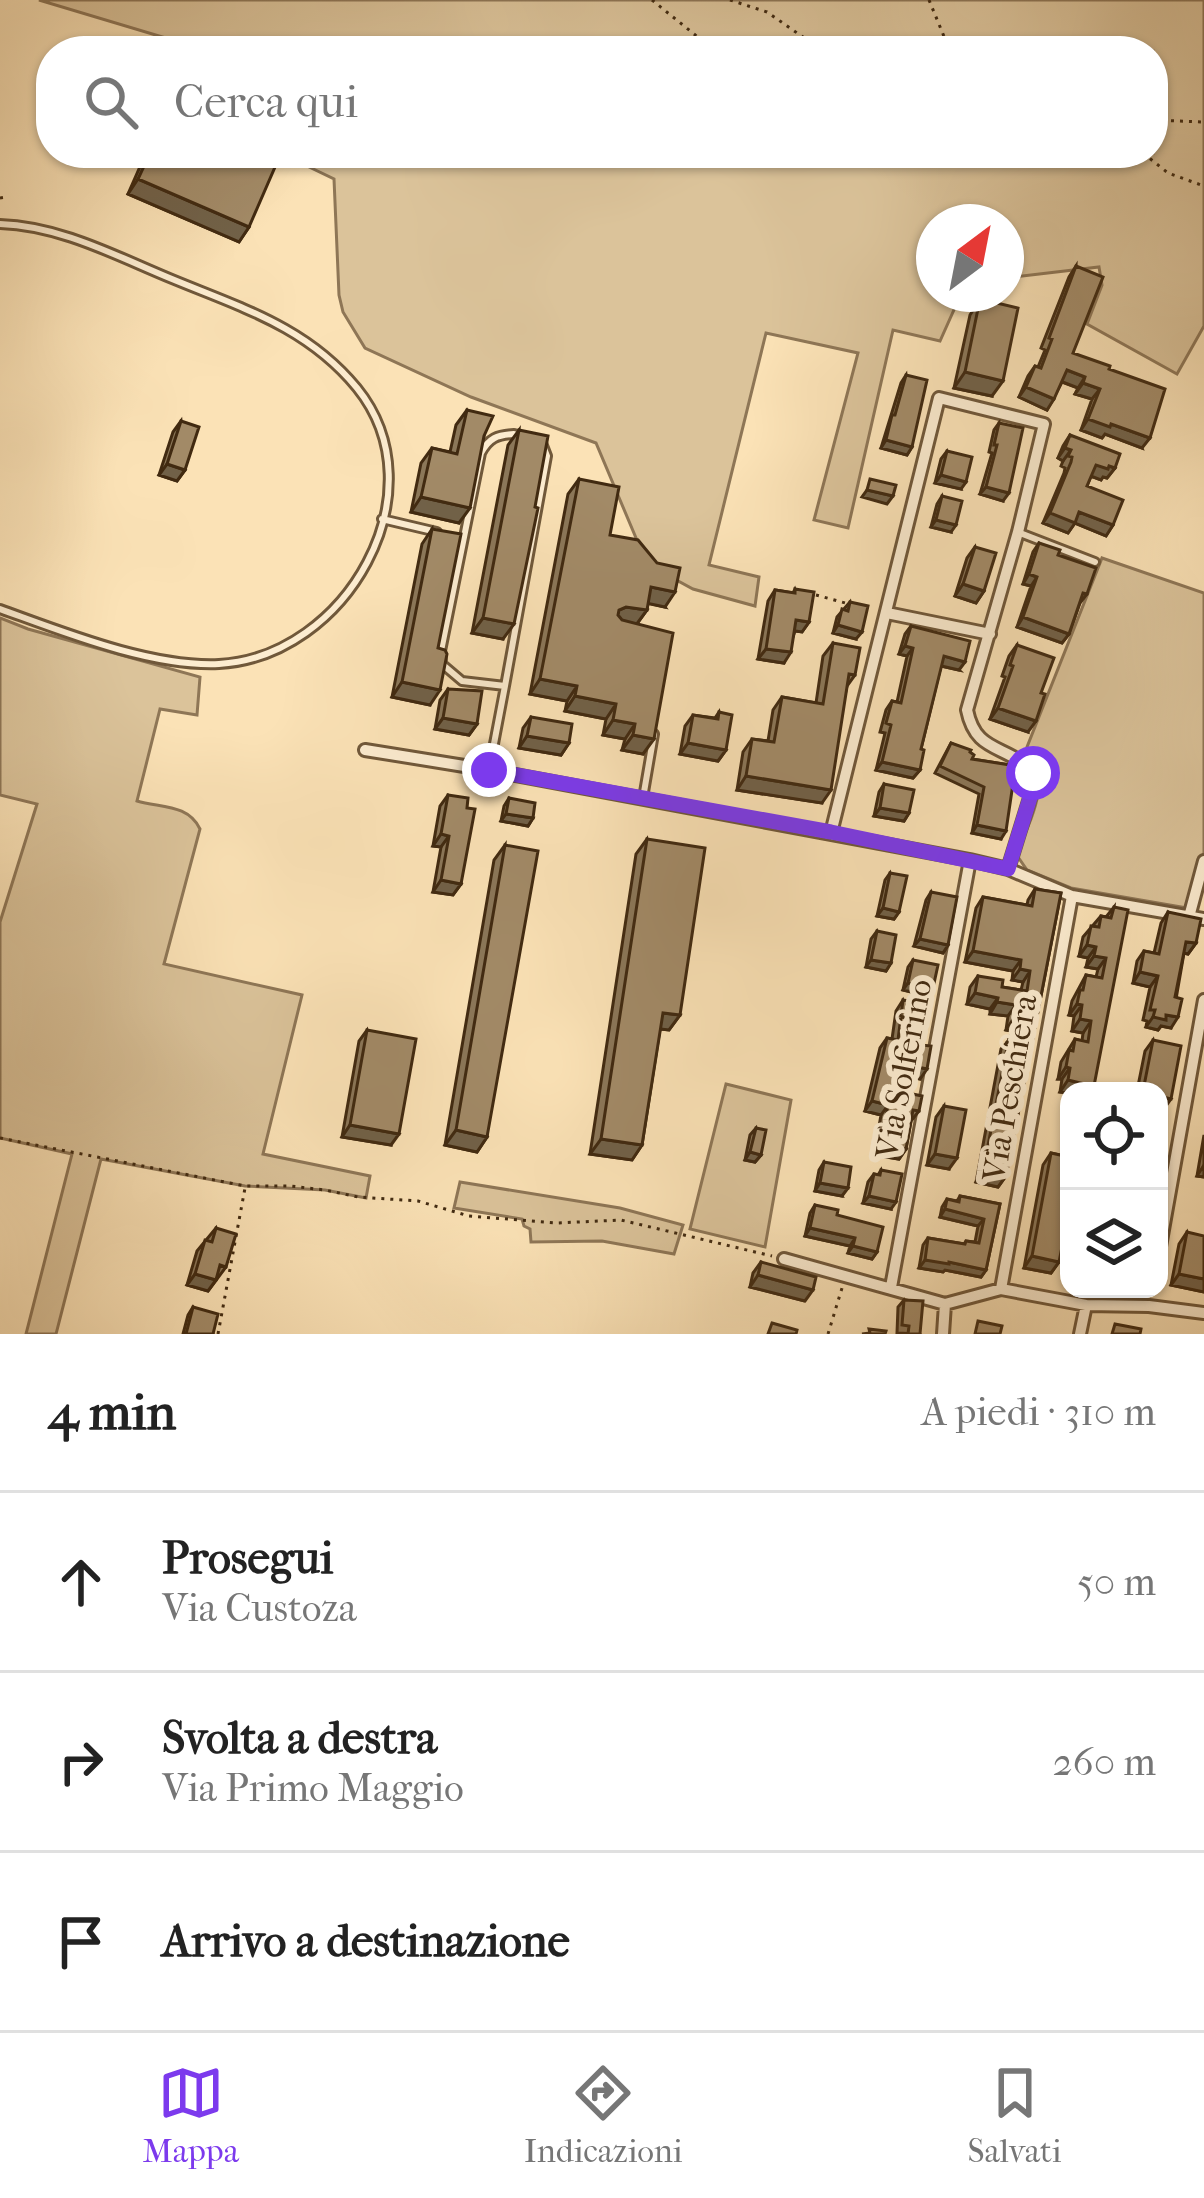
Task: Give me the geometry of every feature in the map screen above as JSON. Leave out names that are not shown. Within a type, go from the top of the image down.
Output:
[{"type":"street","points":[[831,832],[939,398],[1043,424],[968,710],[970,727],[981,741],[1022,760],[1033,773],[1033,788],[1008,869]]},
{"type":"street","points":[[887,613],[990,634]]},
{"type":"street","points":[[365,750],[831,832],[1008,869],[1072,896],[1204,919]]},
{"type":"street","name":"Via Solferino","points":[[890,1287],[970,860]]},
{"type":"street","points":[[1189,916],[1204,861]]},
{"type":"street","name":"Via Peschiera","points":[[1001,1289],[1072,896]]},
{"type":"street","points":[[1168,1202],[1204,1000]]},
{"type":"street","points":[[784,1259],[945,1304],[1001,1289],[1086,1305],[1150,1299],[1204,1313]]},
{"type":"street","points":[[943,1334],[945,1304]]},
{"type":"street","points":[[1080,1334],[1086,1305]]},
{"type":"lane","points":[[0,224],[59,232],[302,337],[360,392],[386,442],[390,468],[374,550],[359,580],[341,602],[297,637],[251,658],[223,664],[157,658],[0,609]]},
{"type":"lane","points":[[489,770],[505,686],[548,456],[542,443],[514,434],[498,435],[486,442],[481,453],[441,651],[442,664],[462,680],[505,686]]},
{"type":"lane","points":[[382,518],[443,533]]},
{"type":"lane","points":[[1018,532],[1095,562]]},
{"type":"lane","points":[[643,798],[655,730]]},
{"type":"path","points":[[652,0],[696,36]]},
{"type":"path","points":[[730,0],[767,12],[802,36]]},
{"type":"path","points":[[929,0],[944,36]]},
{"type":"path","points":[[1168,121],[1204,122]]},
{"type":"path","points":[[1162,168],[1204,186]]},
{"type":"path","points":[[0,198],[7,197]]},
{"type":"path","points":[[816,596],[851,604]]},
{"type":"path","points":[[0,1138],[245,1186],[418,1201],[470,1216],[557,1223],[621,1220],[784,1259]]},
{"type":"path","points":[[218,1334],[245,1186]]},
{"type":"path","points":[[828,1334],[843,1274]]},
{"type":"shaded area","points":[[39,0],[1204,0],[1204,326],[1177,374],[1087,324],[1102,285],[1099,267],[1024,276],[1024,204],[916,204],[916,312],[953,312],[940,341],[893,330],[848,528],[814,520],[858,353],[766,333],[709,565],[759,577],[755,606],[693,589],[647,564],[596,443],[471,397],[365,348],[343,312],[339,295],[334,179],[311,168],[1168,168],[1168,36],[159,36]]},
{"type":"shaded area","points":[[1102,558],[1204,593],[1204,853],[1187,908],[1071,888],[1027,870],[1016,854],[1039,786],[1035,760],[1027,747]]},
{"type":"shaded area","points":[[0,618],[200,677],[197,715],[160,709],[137,801],[181,811],[200,829],[164,964],[302,995],[263,1154],[370,1176],[366,1198],[325,1190],[245,1186],[101,1159],[56,1334],[26,1334],[72,1154],[0,1138],[0,922],[37,804],[0,795]]},
{"type":"shaded area","points":[[726,1084],[791,1100],[765,1247],[690,1229]]},
{"type":"shaded area","points":[[460,1182],[620,1208],[683,1225],[674,1254],[602,1241],[531,1242],[530,1229],[522,1219],[454,1208]]},
{"type":"building","points":[[143,168],[275,168],[249,227],[138,179]]},
{"type":"building","points":[[1076,266],[1103,277],[1073,353],[1165,389],[1150,438],[1088,419],[1100,389],[1083,383],[1085,377],[1067,370],[1054,399],[1026,387],[1035,366],[1041,368]]},
{"type":"building","points":[[977,312],[1017,312],[1003,381],[965,372]]},
{"type":"building","points":[[906,375],[927,380],[912,447],[886,440]]},
{"type":"building","points":[[467,410],[493,416],[484,436],[470,508],[421,497],[432,448],[457,454]]},
{"type":"building","points":[[181,421],[199,427],[185,470],[167,464]]},
{"type":"building","points":[[999,423],[1023,428],[1009,493],[986,487]]},
{"type":"building","points":[[519,430],[548,436],[514,624],[483,618]]},
{"type":"building","points":[[1070,435],[1120,454],[1115,468],[1096,465],[1087,486],[1123,500],[1113,525],[1079,512],[1075,523],[1050,513],[1071,462],[1071,450],[1065,448]]},
{"type":"building","points":[[947,451],[972,457],[966,482],[941,475]]},
{"type":"building","points":[[579,479],[619,487],[610,535],[638,540],[657,563],[680,568],[675,592],[651,587],[647,610],[626,607],[618,615],[673,633],[654,739],[633,735],[635,724],[613,720],[616,704],[575,696],[577,686],[540,679]]},
{"type":"building","points":[[870,479],[896,485],[893,496],[867,490]]},
{"type":"building","points":[[942,496],[962,501],[956,525],[936,520]]},
{"type":"building","points":[[432,529],[461,534],[438,648],[447,654],[440,690],[402,682]]},
{"type":"building","points":[[1039,543],[1096,568],[1069,634],[1023,617],[1037,577],[1029,574]]},
{"type":"building","points":[[975,547],[996,553],[984,591],[963,584]]},
{"type":"building","points":[[795,589],[814,592],[809,622],[796,620],[791,652],[766,649],[775,590],[795,593]]},
{"type":"building","points":[[850,602],[868,606],[862,632],[838,625],[842,609],[848,611]]},
{"type":"building","points":[[911,626],[970,641],[965,662],[944,656],[920,770],[882,762],[891,725],[886,723],[892,701],[901,703],[913,648],[905,646]]},
{"type":"building","points":[[833,643],[860,648],[855,675],[849,674],[831,790],[746,776],[752,739],[774,742],[782,697],[823,704]]},
{"type":"building","points":[[1017,645],[1054,658],[1036,721],[998,708]]},
{"type":"building","points":[[448,689],[482,691],[477,724],[443,718]]},
{"type":"building","points":[[719,712],[732,715],[726,750],[688,743],[693,715],[718,719]]},
{"type":"building","points":[[531,717],[572,724],[569,743],[527,736]]},
{"type":"building","points":[[951,743],[971,750],[972,759],[1010,765],[1015,770],[1006,831],[977,825],[984,787],[940,766]]},
{"type":"building","points":[[884,784],[914,790],[909,813],[880,808]]},
{"type":"building","points":[[448,795],[468,798],[467,808],[475,809],[461,884],[441,880],[449,836],[441,834]]},
{"type":"building","points":[[509,798],[535,803],[533,818],[506,814]]},
{"type":"building","points":[[647,839],[705,848],[680,1015],[663,1013],[642,1145],[601,1139]]},
{"type":"building","points":[[505,845],[538,851],[487,1137],[456,1130]]},
{"type":"building","points":[[890,873],[907,876],[899,912],[883,908]]},
{"type":"building","points":[[1035,889],[1061,893],[1006,1176],[983,1171],[1009,1038],[1016,1040],[1019,1019],[1014,1018],[1016,1005],[975,993],[978,976],[1027,991],[1030,971],[1020,969],[1021,960],[973,951],[983,897],[1032,906]]},
{"type":"building","points":[[931,892],[957,897],[948,945],[920,939]]},
{"type":"building","points":[[1114,907],[1128,910],[1095,1082],[1068,1080],[1069,1050],[1073,1051],[1075,1039],[1088,1042],[1091,1021],[1080,1019],[1080,990],[1086,975],[1102,978],[1106,958],[1094,956],[1096,947],[1087,945],[1091,926],[1099,927],[1101,916],[1111,918]]},
{"type":"building","points":[[1168,912],[1201,919],[1196,943],[1186,942],[1175,997],[1182,999],[1178,1017],[1166,1015],[1166,1020],[1153,1017],[1155,1010],[1150,1010],[1158,976],[1140,972],[1144,951],[1159,954]]},
{"type":"building","points":[[877,931],[896,935],[891,963],[871,960]]},
{"type":"building","points":[[913,960],[938,965],[933,988],[908,983]]},
{"type":"building","points":[[903,1000],[927,1004],[921,1045],[931,1046],[927,1069],[909,1065],[903,1092],[922,1096],[919,1111],[913,1110],[906,1149],[881,1145],[888,1105],[872,1101],[887,1038],[898,1040]]},
{"type":"building","points":[[367,1030],[416,1039],[399,1134],[350,1125]]},
{"type":"building","points":[[1153,1040],[1181,1046],[1171,1099],[1168,1082],[1145,1082]]},
{"type":"building","points":[[944,1106],[966,1110],[957,1158],[935,1154]]},
{"type":"building","points":[[756,1128],[766,1130],[761,1155],[750,1152]]},
{"type":"building","points":[[1051,1153],[1060,1155],[1059,1262],[1032,1256]]},
{"type":"building","points":[[824,1162],[851,1167],[848,1188],[820,1183]]},
{"type":"building","points":[[881,1170],[902,1174],[896,1202],[869,1196],[874,1174],[880,1175]]},
{"type":"building","points":[[960,1196],[1000,1204],[986,1270],[925,1260],[928,1238],[979,1243],[984,1219],[945,1209],[947,1199],[959,1202]]},
{"type":"building","points":[[815,1205],[883,1227],[877,1252],[853,1246],[855,1238],[810,1228]]},
{"type":"building","points":[[216,1228],[236,1234],[226,1267],[220,1265],[216,1280],[195,1274],[205,1240],[212,1242]]},
{"type":"building","points":[[1187,1232],[1204,1236],[1204,1279],[1179,1274]]},
{"type":"building","points":[[761,1262],[816,1277],[813,1290],[758,1275]]},
{"type":"building","points":[[904,1300],[923,1301],[920,1334],[908,1334],[909,1326],[902,1325]]},
{"type":"building","points":[[193,1307],[218,1314],[213,1334],[186,1334]]},
{"type":"building","points":[[978,1321],[1002,1326],[1000,1334],[975,1334]]},
{"type":"building","points":[[772,1323],[797,1330],[796,1334],[768,1334]]},
{"type":"building","points":[[1115,1324],[1141,1329],[1140,1334],[1112,1334]]},
{"type":"route","points":[[489,770],[1008,869],[1033,788],[1033,773]]}]
